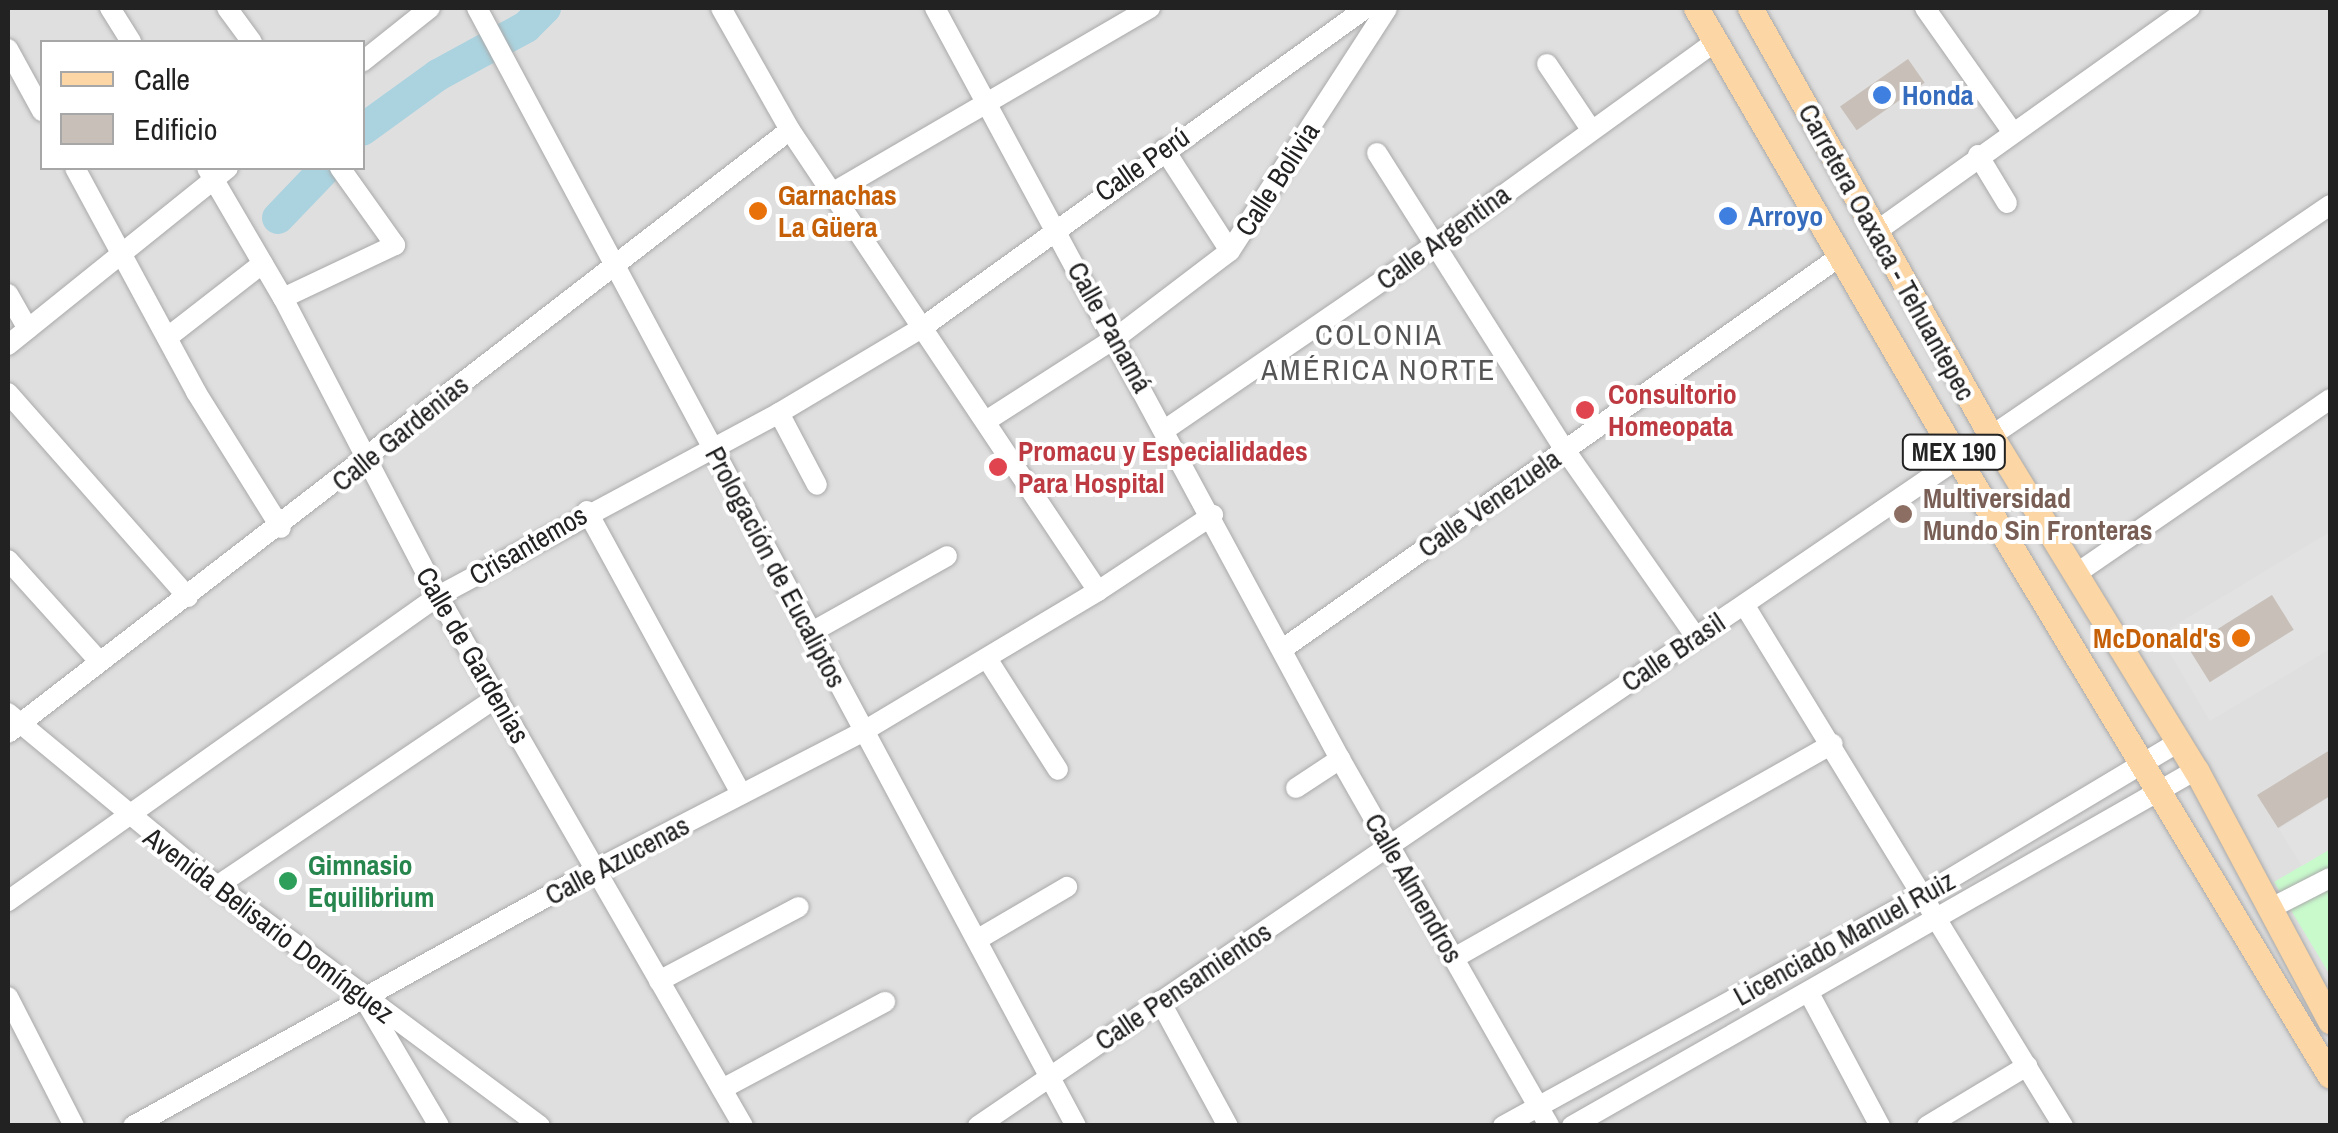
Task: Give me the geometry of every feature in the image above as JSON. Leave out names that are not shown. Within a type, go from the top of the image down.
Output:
[{"type":"main road","name":"Carretera Oaxaca - Tehuantepec","points":[[1696,8],[1958,459],[2223,889]]},
{"type":"main road","name":"Carretera Oaxaca - Tehuantepec","points":[[1758,11],[1874,233],[1991,436],[2180,741],[2273,907]]},
{"type":"main road","name":"MEX 190","points":[[2223,889],[2330,1076]]},
{"type":"main road","points":[[2223,889],[2330,981]]},
{"type":"main road","name":"MEX 190","points":[[2273,907],[2330,1020]]},
{"type":"street","points":[[110,8],[130,40]]},
{"type":"street","points":[[365,60],[430,8]]},
{"type":"street","name":"Prologación de Eucaliptos","points":[[477,8],[810,633],[980,938],[1076,1126]]},
{"type":"street","points":[[721,8],[790,130],[1098,591]]},
{"type":"street","name":"Calle Panamá","points":[[935,8],[1284,648]]},
{"type":"street","points":[[832,194],[985,100],[1150,8]]},
{"type":"street","name":"Calle Perú","points":[[923,327],[1054,227],[1366,8]]},
{"type":"street","name":"Calle Bolivia","points":[[986,421],[1117,337],[1230,251],[1387,8]]},
{"type":"street","points":[[1925,8],[2011,130]]},
{"type":"street","points":[[1874,233],[2011,130],[2190,8]]},
{"type":"street","points":[[237,11],[251,40]]},
{"type":"street","name":"Calle Argentina","points":[[1166,428],[1433,246],[1590,128],[1716,41]]},
{"type":"street","points":[[8,50],[40,107]]},
{"type":"street","points":[[1547,64],[1590,128]]},
{"type":"street","name":"Calle Gardenias","points":[[12,723],[281,528],[611,264],[790,130]]},
{"type":"street","points":[[1164,148],[1230,251]]},
{"type":"street","points":[[1376,153],[1565,450],[1695,636]]},
{"type":"street","points":[[1978,156],[2007,203]]},
{"type":"street","points":[[76,170],[168,337],[281,528]]},
{"type":"street","points":[[8,345],[216,171]]},
{"type":"street","name":"Calle de Gardenias","points":[[216,171],[438,596],[743,1126]]},
{"type":"street","points":[[283,298],[395,245],[343,171]]},
{"type":"street","points":[[1991,436],[2330,205]]},
{"type":"street","name":"Calle Venezuela","points":[[1284,648],[1842,255]]},
{"type":"street","points":[[168,337],[262,263]]},
{"type":"street","points":[[8,294],[28,330]]},
{"type":"street","name":"Crisantemos","points":[[8,900],[130,818],[438,596],[587,511],[779,413],[923,327]]},
{"type":"street","points":[[8,393],[188,597]]},
{"type":"street","points":[[2077,573],[2330,399]]},
{"type":"street","points":[[779,413],[817,485]]},
{"type":"street","name":"Calle Brasil","points":[[1388,846],[1991,436]]},
{"type":"street","points":[[587,511],[741,794]]},
{"type":"street","name":"Calle Azucenas","points":[[133,1126],[595,870],[864,732],[988,660],[1213,516]]},
{"type":"street","points":[[810,633],[947,556]]},
{"type":"street","points":[[8,560],[100,662]]},
{"type":"street","points":[[1745,606],[2063,1126]]},
{"type":"street","name":"Calle Almendros","points":[[1284,648],[1340,760],[1544,1116]]},
{"type":"street","points":[[988,660],[1058,770]]},
{"type":"street","points":[[217,886],[498,696]]},
{"type":"street","name":"Avenida Belisario Domínguez","points":[[12,723],[364,1000],[540,1126]]},
{"type":"street","name":"Licenciado Manuel Ruiz","points":[[1503,1126],[1544,1116],[2180,741]]},
{"type":"street","points":[[1454,958],[1832,744]]},
{"type":"street","points":[[1296,788],[1340,760]]},
{"type":"street","name":"Licenciado Manuel Ruiz","points":[[1572,1126],[1810,996],[2196,770]]},
{"type":"street","name":"Calle Pensamientos","points":[[978,1126],[1388,846]]},
{"type":"street","points":[[2273,907],[2330,878]]},
{"type":"street","points":[[980,938],[1067,887]]},
{"type":"street","points":[[659,981],[798,907]]},
{"type":"street","points":[[1810,996],[1880,1126]]},
{"type":"street","points":[[8,997],[74,1126]]},
{"type":"street","points":[[364,1000],[439,1126]]},
{"type":"street","points":[[722,1089],[885,1002]]},
{"type":"street","points":[[1160,1002],[1228,1126]]},
{"type":"street","points":[[1927,1126],[2027,1066]]},
{"type":"shaded area","points":[[8,8],[2330,8],[2330,1125],[8,1125]]},
{"type":"shaded area","points":[[2330,532],[2330,649],[2210,721],[2159,635]]},
{"type":"shaded area","points":[[2330,797],[2330,849],[2302,866],[2279,829]]},
{"type":"green space","points":[[2330,849],[2330,975],[2274,882]]},
{"type":"building","name":"Honda","points":[[1908,59],[1925,83],[1857,130],[1840,107]]},
{"type":"building","name":"McDonald's","points":[[2272,595],[2294,630],[2210,682],[2188,647]]},
{"type":"building","points":[[2330,750],[2330,796],[2278,828],[2257,795]]},
{"type":"waterway","points":[[365,128],[438,75],[526,27],[545,8]]},
{"type":"waterway","points":[[278,218],[324,170]]},
{"type":"place","name":"Honda","points":[[1882,95]]},
{"type":"place","name":"Garnachas La Güera","points":[[758,211]]},
{"type":"place","name":"Arroyo","points":[[1728,216]]},
{"type":"place","name":"Consultorio Homeopata","points":[[1585,410]]},
{"type":"place","name":"Promacu y Especialidades Para Hospital","points":[[998,467]]},
{"type":"place","name":"Multiversidad Mundo Sin Fronteras","points":[[1903,514]]},
{"type":"place","name":"McDonald's","points":[[2241,638]]},
{"type":"place","name":"Gimnasio Equilibrium","points":[[288,881]]},
{"type":"district","name":"COLONIA AMÉRICA NORTE","points":[[1379,351]]}]
